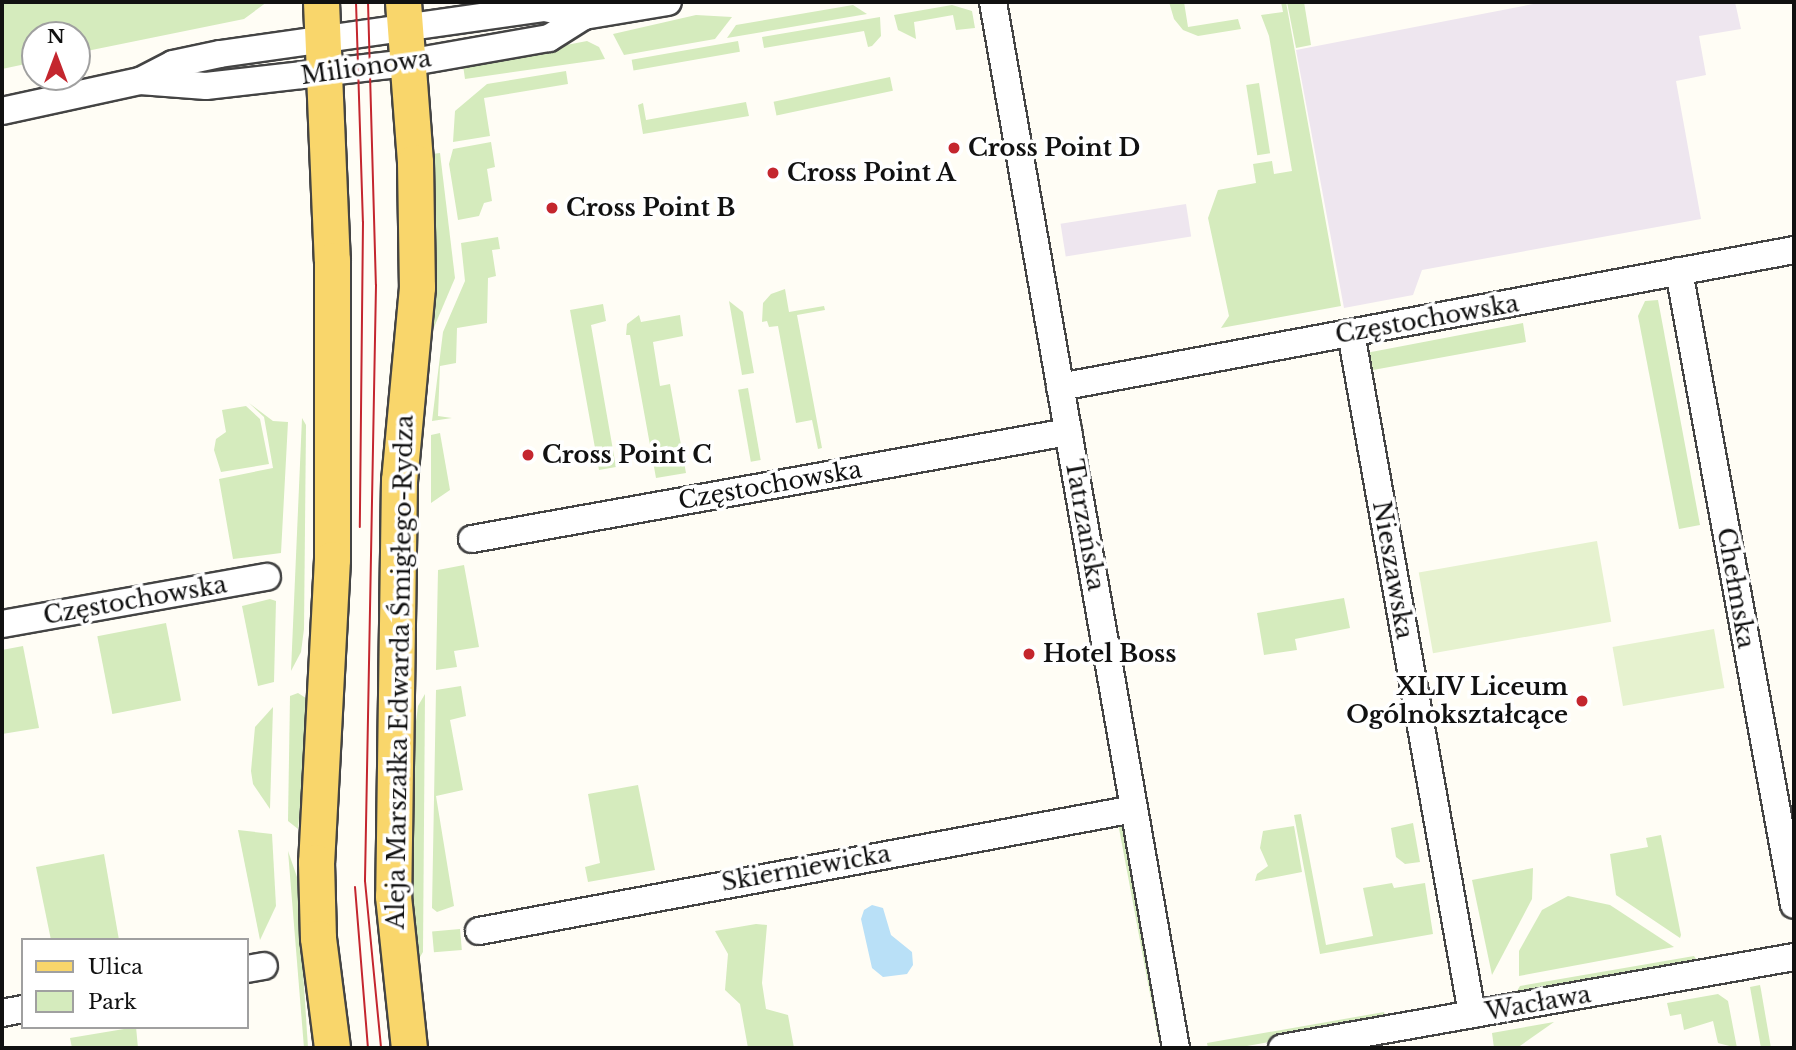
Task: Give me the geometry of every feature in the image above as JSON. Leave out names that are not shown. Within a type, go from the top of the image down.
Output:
[{"type":"main road","points":[[321,2],[332,260],[332,559],[316,862],[318,938],[332,1048]]},
{"type":"main road","name":"Aleja Marszałka Edwarda Śmigłego-Rydza","points":[[405,31],[417,287],[399,480],[393,896],[398,979],[409,1048]]},
{"type":"street","name":"Milionowa","points":[[2,111],[140,81],[192,59],[325,57],[405,31],[549,38],[584,16],[668,2]]},
{"type":"street","name":"Tatrzańska","points":[[993,2],[1176,1048]]},
{"type":"street","name":"Częstochowska","points":[[1060,387],[1794,250]]},
{"type":"street","name":"Chełmska","points":[[1679,271],[1794,905]]},
{"type":"street","name":"Nieszawska","points":[[1351,333],[1472,1014]]},
{"type":"street","name":"Częstochowska","points":[[472,539],[1068,432]]},
{"type":"street","name":"Częstochowska","points":[[2,624],[267,577]]},
{"type":"street","name":"Skierniewicka","points":[[479,931],[1134,809]]},
{"type":"street","name":"Wacława","points":[[1282,1048],[1794,957]]},
{"type":"street","points":[[2,1013],[21,1009]]},
{"type":"shaded area","points":[[1544,2],[1735,2],[1741,29],[1699,36],[1706,75],[1676,81],[1701,219],[1422,270],[1413,295],[1344,308],[1296,50]]},
{"type":"shaded area","points":[[1186,204],[1191,237],[1066,256],[1061,224]]},
{"type":"green space","points":[[2,2],[267,2],[244,19],[91,50],[91,21],[21,21],[21,65],[2,69]]},
{"type":"green space","points":[[1169,2],[1184,2],[1188,27],[1238,19],[1241,29],[1198,36],[1183,30],[1174,19]]},
{"type":"green space","points":[[1281,2],[1286,2],[1341,306],[1221,328],[1229,316],[1208,218],[1218,190],[1256,183],[1253,164],[1272,161],[1274,174],[1292,171],[1269,36],[1261,15],[1283,12]]},
{"type":"green space","points":[[1287,2],[1304,2],[1311,45],[1296,48]]},
{"type":"green space","points":[[853,5],[867,14],[727,38],[736,25]]},
{"type":"green space","points":[[952,5],[972,11],[975,28],[956,30],[953,15],[914,22],[916,39],[898,30],[894,15]]},
{"type":"green space","points":[[696,15],[732,17],[715,39],[624,55],[613,34]]},
{"type":"green space","points":[[880,17],[881,36],[872,46],[868,47],[864,31],[764,48],[762,37]]},
{"type":"green space","points":[[587,41],[599,47],[605,59],[465,79],[463,65]]},
{"type":"green space","points":[[738,41],[740,52],[634,71],[632,60]]},
{"type":"green space","points":[[566,71],[568,84],[484,98],[490,136],[453,142],[455,111],[487,84]]},
{"type":"green space","points":[[890,77],[893,91],[777,115],[774,102]]},
{"type":"green space","points":[[1259,83],[1270,153],[1257,155],[1246,85]]},
{"type":"green space","points":[[746,102],[749,116],[643,134],[638,105],[643,103],[646,120]]},
{"type":"green space","points":[[491,142],[495,167],[487,169],[492,201],[484,203],[479,216],[458,220],[449,164],[453,149]]},
{"type":"green space","points":[[440,153],[455,278],[432,332],[432,154]]},
{"type":"green space","points":[[498,237],[500,249],[492,250],[496,276],[488,278],[487,323],[457,328],[456,363],[440,366],[438,416],[452,418],[432,421],[443,332],[465,281],[461,243]]},
{"type":"green space","points":[[785,289],[789,312],[824,306],[825,310],[797,315],[822,448],[818,449],[812,420],[796,423],[778,326],[769,327],[767,321],[762,322],[763,303],[771,294]]},
{"type":"green space","points":[[1658,300],[1700,525],[1679,529],[1638,316],[1645,301]]},
{"type":"green space","points":[[729,301],[743,312],[754,373],[742,375]]},
{"type":"green space","points":[[603,304],[606,321],[591,325],[616,467],[599,470],[570,310]]},
{"type":"green space","points":[[639,315],[641,322],[680,315],[683,336],[653,342],[660,386],[670,384],[686,473],[656,478],[630,335],[626,335],[627,324]]},
{"type":"green space","points":[[1523,323],[1526,342],[1373,370],[1386,452],[1382,452],[1366,353]]},
{"type":"green space","points":[[748,388],[761,460],[751,462],[738,390]]},
{"type":"green space","points":[[249,403],[273,421],[288,422],[281,553],[233,559],[219,479],[273,468],[264,417]]},
{"type":"green space","points":[[246,406],[260,419],[269,464],[221,472],[214,450],[216,439],[226,432],[222,410]]},
{"type":"green space","points":[[302,418],[306,425],[304,629],[301,652],[291,671]]},
{"type":"green space","points":[[440,433],[450,490],[431,503],[431,435]]},
{"type":"green space","points":[[1597,541],[1611,622],[1433,653],[1419,572]]},
{"type":"green space","points":[[464,565],[479,647],[454,651],[457,667],[436,670],[438,570]]},
{"type":"green space","points":[[1344,598],[1350,628],[1295,639],[1297,650],[1264,655],[1257,613]]},
{"type":"green space","points":[[270,599],[276,601],[274,682],[258,686],[242,606]]},
{"type":"green space","points":[[166,623],[181,701],[112,714],[97,636]]},
{"type":"green space","points":[[1714,629],[1724,688],[1623,706],[1613,647]]},
{"type":"green space","points":[[23,646],[39,728],[2,734],[2,650]]},
{"type":"green space","points":[[461,686],[466,716],[450,720],[463,790],[436,796],[454,906],[437,912],[432,908],[436,690]]},
{"type":"green space","points":[[298,693],[309,700],[298,829],[288,821],[290,696]]},
{"type":"green space","points":[[425,694],[423,952],[414,967],[411,761],[418,706]]},
{"type":"green space","points":[[273,707],[270,809],[253,784],[251,771],[255,727]]},
{"type":"green space","points":[[638,785],[655,870],[588,882],[585,867],[600,863],[588,794]]},
{"type":"green space","points":[[1301,814],[1326,945],[1373,936],[1363,888],[1392,883],[1394,888],[1425,883],[1433,934],[1320,954],[1294,815]]},
{"type":"green space","points":[[1118,823],[1127,829],[1165,1042],[1159,1042]]},
{"type":"green space","points":[[1413,823],[1420,862],[1405,864],[1396,857],[1391,828]]},
{"type":"green space","points":[[1294,826],[1302,872],[1255,881],[1257,874],[1268,866],[1260,848],[1263,831]]},
{"type":"green space","points":[[238,830],[272,834],[276,906],[260,940]]},
{"type":"green space","points":[[1661,835],[1680,938],[1616,895],[1610,854],[1648,847],[1646,838]]},
{"type":"green space","points":[[288,851],[297,877],[308,1048],[304,1048]]},
{"type":"green space","points":[[104,854],[119,938],[51,938],[36,867]]},
{"type":"green space","points":[[1533,868],[1532,899],[1492,975],[1472,880]]},
{"type":"green space","points":[[1568,896],[1610,905],[1674,947],[1519,976],[1519,951],[1542,910]]},
{"type":"green space","points":[[756,924],[767,925],[762,983],[766,1009],[788,1015],[794,1048],[748,1048],[740,1004],[725,990],[728,954],[715,931]]},
{"type":"green space","points":[[460,929],[462,950],[434,952],[432,931]]},
{"type":"green space","points":[[1694,956],[1699,963],[1519,996],[1517,991],[1520,986]]},
{"type":"green space","points":[[1760,985],[1771,1048],[1761,1048],[1750,987]]},
{"type":"green space","points":[[1718,994],[1728,1001],[1737,1048],[1718,1043],[1713,1021],[1684,1030],[1681,1014],[1670,1016],[1667,1003]]},
{"type":"green space","points":[[1384,1012],[1386,1021],[1236,1048],[1208,1048],[1207,1043]]},
{"type":"green space","points":[[1554,1022],[1517,1048],[1494,1048],[1492,1033]]},
{"type":"green space","points":[[136,1029],[138,1048],[72,1048],[70,1038]]},
{"type":"water","points":[[872,905],[883,908],[891,935],[912,952],[913,965],[907,974],[883,977],[872,968],[861,919],[864,910]]},
{"type":"tram line","points":[[356,2],[363,222],[360,527]]},
{"type":"tram line","points":[[368,2],[376,285],[365,881],[381,1048]]},
{"type":"tram line","points":[[355,887],[368,1048]]},
{"type":"place","name":"Cross Point D","points":[[954,148]]},
{"type":"place","name":"Cross Point A","points":[[773,173]]},
{"type":"place","name":"Cross Point B","points":[[552,208]]},
{"type":"place","name":"Cross Point C","points":[[528,455]]},
{"type":"place","name":"Hotel Boss","points":[[1029,654]]},
{"type":"place","name":"XLIV Liceum Ogólnokształcące","points":[[1582,701]]}]
